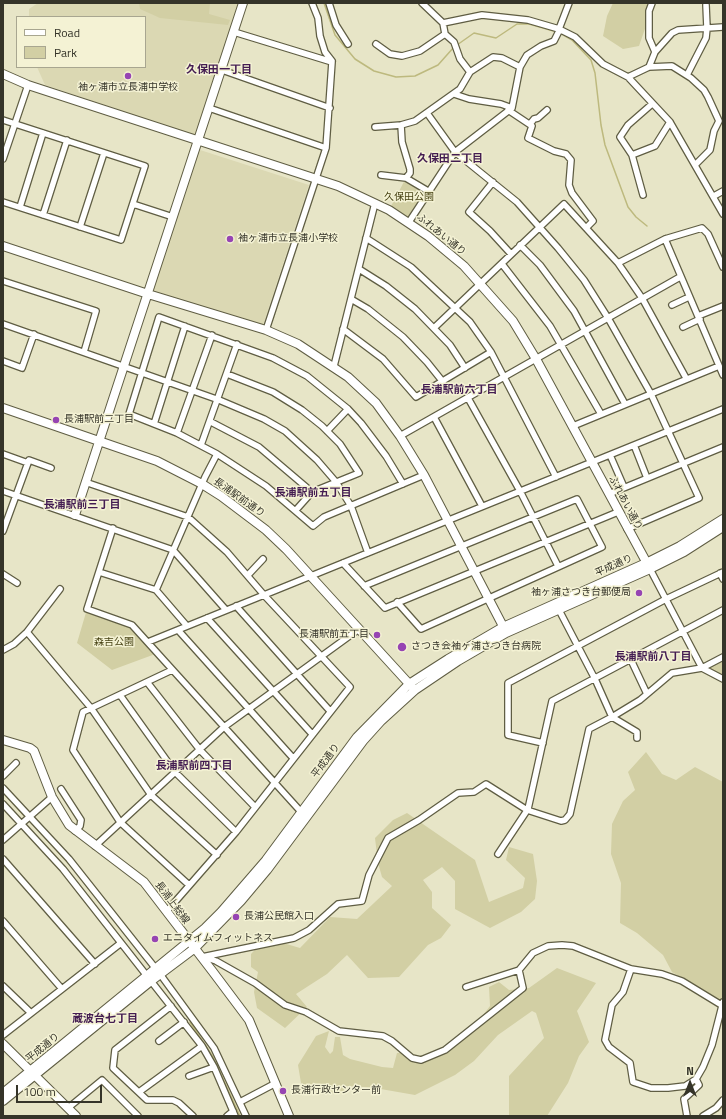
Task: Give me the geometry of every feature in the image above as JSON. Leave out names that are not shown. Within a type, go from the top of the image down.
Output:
[{"type":"street","points":[[74,515],[125,366],[243,3]]},
{"type":"street","points":[[266,330],[326,148],[330,108],[332,62],[325,52],[312,3]]},
{"type":"street","points":[[329,3],[336,25],[348,44]]},
{"type":"street","points":[[422,3],[443,23],[445,34],[454,42],[460,59],[470,72]]},
{"type":"street","points":[[409,222],[455,152],[510,109],[520,67],[527,55],[541,46],[554,41],[569,3]]},
{"type":"street","points":[[652,3],[649,11],[649,38],[655,52]]},
{"type":"street","points":[[687,75],[706,38],[706,5]]},
{"type":"street","points":[[443,23],[482,15],[528,20],[560,29],[575,37],[603,64],[628,77],[670,122],[723,214]]},
{"type":"street","points":[[649,67],[655,52],[672,33],[678,30],[723,27]]},
{"type":"street","points":[[234,32],[332,62]]},
{"type":"street","points":[[376,44],[390,54],[402,56],[420,51],[445,34]]},
{"type":"street","points":[[375,127],[401,125],[414,121],[454,94],[460,89],[470,72],[493,57],[502,58],[520,67]]},
{"type":"street","points":[[628,77],[649,67],[672,66],[687,75],[708,97],[721,122],[714,131],[710,150],[695,165]]},
{"type":"street","points":[[222,70],[330,108]]},
{"type":"street","name":"ふれあい通り","points":[[3,74],[28,85],[315,179],[375,203],[409,222],[454,256],[481,283],[513,321],[573,426],[608,494],[648,566]]},
{"type":"street","points":[[3,159],[28,85]]},
{"type":"street","points":[[454,94],[469,99],[501,104],[532,126],[528,138],[554,151],[566,154],[571,160],[569,185],[572,193],[593,221],[586,228]]},
{"type":"street","points":[[643,195],[632,155],[620,137],[628,125],[652,104]]},
{"type":"street","points":[[209,108],[326,148]]},
{"type":"street","points":[[530,124],[534,119],[538,118],[547,110]]},
{"type":"street","points":[[427,113],[455,152],[517,202],[584,280],[608,318],[651,394],[669,431],[699,498],[627,529]]},
{"type":"street","points":[[3,120],[145,166],[121,240],[3,202]]},
{"type":"street","points":[[632,155],[654,146],[670,122]]},
{"type":"street","points":[[401,125],[402,142],[410,170],[410,173],[406,178]]},
{"type":"street","points":[[20,207],[43,132]]},
{"type":"street","points":[[43,215],[67,140]]},
{"type":"street","points":[[80,227],[104,152]]},
{"type":"street","points":[[381,175],[406,178],[428,191]]},
{"type":"street","points":[[493,182],[469,212],[490,231],[511,254]]},
{"type":"street","points":[[714,196],[723,191]]},
{"type":"street","points":[[334,366],[375,203]]},
{"type":"street","points":[[133,204],[173,217]]},
{"type":"street","points":[[434,328],[564,204],[618,263],[642,298],[686,378]]},
{"type":"street","points":[[618,263],[665,239],[702,228],[708,234],[723,267]]},
{"type":"street","points":[[366,238],[411,267],[470,322],[491,352],[503,378],[556,477]]},
{"type":"street","points":[[665,239],[723,375]]},
{"type":"street","points":[[520,245],[540,265],[560,289],[625,404]]},
{"type":"street","points":[[3,246],[148,294],[266,330],[298,344],[334,366],[376,403],[400,436],[424,475],[505,630]]},
{"type":"street","points":[[502,264],[536,306],[562,344],[601,414]]},
{"type":"street","points":[[359,269],[402,297],[450,345],[465,368]]},
{"type":"street","points":[[400,436],[680,277]]},
{"type":"street","points":[[3,281],[96,311],[84,352]]},
{"type":"street","points":[[672,305],[689,297]]},
{"type":"street","points":[[351,299],[373,313],[403,337],[427,362],[443,382]]},
{"type":"street","points":[[683,327],[723,306]]},
{"type":"street","points":[[403,484],[374,438],[348,410],[307,376],[273,358],[159,317],[129,414],[177,433],[218,454],[266,486],[313,526],[324,517],[351,506],[403,484],[424,475]]},
{"type":"street","points":[[3,324],[193,390],[264,418],[284,431],[317,460],[336,482],[351,506],[368,553]]},
{"type":"street","points":[[154,424],[185,326]]},
{"type":"street","points":[[344,329],[383,359],[416,397],[491,352]]},
{"type":"street","points":[[3,361],[22,368],[34,334]]},
{"type":"street","points":[[177,433],[212,335]]},
{"type":"street","points":[[201,445],[219,400],[237,344]]},
{"type":"street","points":[[573,426],[686,378],[719,366]]},
{"type":"street","points":[[227,374],[289,400],[327,430],[351,457],[360,473],[312,492],[296,510]]},
{"type":"street","points":[[468,398],[534,517],[558,566]]},
{"type":"street","name":"長浦駅前通り","points":[[3,408],[157,461],[202,484],[266,530],[311,576],[412,687]]},
{"type":"street","points":[[148,642],[448,522],[482,506],[723,409]]},
{"type":"street","points":[[327,430],[348,410]]},
{"type":"street","points":[[434,417],[482,506]]},
{"type":"street","points":[[211,422],[259,447],[312,492]]},
{"type":"street","points":[[634,445],[648,478]]},
{"type":"street","points":[[608,494],[723,447]]},
{"type":"street","points":[[3,454],[28,463]]},
{"type":"street","points":[[156,590],[202,484],[218,454]]},
{"type":"street","points":[[610,455],[624,488]]},
{"type":"street","points":[[3,529],[17,496],[29,460],[51,468]]},
{"type":"street","points":[[85,482],[188,517],[227,552],[264,595],[350,687],[330,710],[217,856],[166,911]]},
{"type":"street","points":[[3,491],[173,550],[226,610]]},
{"type":"street","points":[[364,586],[462,547],[577,498],[602,547],[421,629],[397,602]]},
{"type":"street","points":[[343,563],[385,608],[547,542],[590,522],[618,512]]},
{"type":"street","name":"平成通り","points":[[505,630],[559,610],[648,566],[723,519]]},
{"type":"street","name":"平成通り","points":[[158,971],[195,948],[241,901],[268,870],[303,815],[357,737],[412,687],[458,661],[505,630],[648,566],[684,552],[723,527]]},
{"type":"street","points":[[113,528],[87,609],[132,625],[275,782],[303,815]]},
{"type":"street","points":[[248,575],[263,559]]},
{"type":"street","points":[[648,566],[702,668],[723,679]]},
{"type":"street","points":[[99,572],[156,590],[187,626]]},
{"type":"street","points":[[543,743],[508,735],[508,683],[666,599],[722,572],[723,579]]},
{"type":"street","points":[[3,574],[17,583]]},
{"type":"street","points":[[3,650],[14,644],[27,632],[60,589]]},
{"type":"street","points":[[236,606],[330,710]]},
{"type":"street","points":[[559,610],[595,678],[612,717],[637,732],[637,738]]},
{"type":"street","points":[[498,854],[527,810],[552,701],[723,610]]},
{"type":"street","points":[[207,618],[312,734]]},
{"type":"street","points":[[95,846],[224,727],[250,710],[359,629]]},
{"type":"street","points":[[178,630],[293,758]]},
{"type":"street","points":[[27,632],[92,708],[151,795],[217,856]]},
{"type":"street","points":[[202,957],[294,938],[309,930],[338,904],[362,901],[369,875],[388,838],[419,820],[458,793],[474,792],[486,784],[527,810],[561,821],[565,820],[570,814],[589,729],[612,717],[647,694],[672,673],[702,668],[723,657]]},
{"type":"street","points":[[631,660],[647,694]]},
{"type":"street","points":[[172,670],[83,712],[73,750],[120,822],[190,885]]},
{"type":"street","points":[[147,682],[200,750],[255,807]]},
{"type":"street","points":[[120,695],[175,772],[236,832]]},
{"type":"street","name":"長浦上総線","points":[[3,740],[30,748],[34,752],[56,805],[75,831],[144,882],[188,941],[202,957],[249,1020],[289,1116]]},
{"type":"street","points":[[3,776],[16,763]]},
{"type":"street","points":[[3,788],[69,859],[158,971],[214,1048],[246,1116]]},
{"type":"street","points":[[62,789],[81,820],[80,826],[75,831]]},
{"type":"street","points":[[3,840],[52,797]]},
{"type":"street","points":[[56,805],[68,800]]},
{"type":"street","points":[[3,804],[63,869],[202,1046],[214,1067],[234,1113],[227,1116]]},
{"type":"street","name":"平成通り","points":[[3,1101],[34,1072],[149,979],[188,941],[205,928],[235,898],[303,815]]},
{"type":"street","points":[[3,859],[94,964]]},
{"type":"street","points":[[3,921],[62,989]]},
{"type":"street","points":[[3,1035],[121,943]]},
{"type":"street","points":[[466,987],[519,970],[533,953],[548,946],[562,945],[573,946],[631,969],[662,974],[682,980],[722,1004],[719,1022],[703,1068],[696,1079],[685,1086],[651,1088],[634,1082],[630,1064],[609,1047],[606,1040],[612,1005],[623,992],[631,969]]},
{"type":"street","points":[[202,957],[216,960],[255,983],[285,1005],[306,1012],[339,1031],[383,1036],[392,1041],[412,1058],[421,1060],[445,1050],[523,988],[519,970]]},
{"type":"street","points":[[3,986],[31,1013]]},
{"type":"street","points":[[171,1006],[115,1050],[113,1068],[150,1101],[167,1100],[180,1103],[193,1116]]},
{"type":"street","points":[[159,1041],[184,1022]]},
{"type":"street","points":[[3,1044],[34,1072],[76,1116]]},
{"type":"street","points":[[139,1092],[202,1046]]},
{"type":"street","points":[[190,1076],[214,1067]]},
{"type":"street","name":"平成通り","points":[[3,1092],[34,1072]]},
{"type":"street","points":[[687,1116],[684,1099],[699,1084],[696,1079]]},
{"type":"street","points":[[68,1108],[102,1080],[138,1116]]},
{"type":"street","points":[[229,1101],[239,1100],[276,1083]]},
{"type":"street","points":[[703,1116],[716,1108],[723,1100]]},
{"type":"shaded area","name":"袖ヶ浦市立長浦中学校","points":[[38,3],[240,3],[196,136],[45,85],[37,68],[146,68],[146,16],[29,16],[29,9]]},
{"type":"shaded area","name":"袖ヶ浦市立長浦小学校","points":[[197,149],[309,185],[263,325],[152,292]]},
{"type":"green space","points":[[139,3],[210,3],[209,14],[230,20],[228,25],[160,18],[140,9]]},
{"type":"green space","points":[[613,3],[654,3],[639,46],[623,49],[603,36],[607,16]]},
{"type":"green space","name":"久保田公園","points":[[406,178],[428,191],[409,222],[389,210]]},
{"type":"green space","name":"森吉公園","points":[[87,609],[132,625],[158,653],[112,670],[77,643]]},
{"type":"green space","points":[[723,657],[723,679],[702,668]]},
{"type":"green space","points":[[646,752],[662,774],[676,780],[695,767],[723,782],[722,1001],[672,972],[663,955],[637,933],[620,923],[621,883],[611,854],[612,824],[623,801],[635,790],[628,772]]},
{"type":"green space","points":[[407,813],[475,860],[489,902],[523,888],[525,878],[506,860],[509,847],[533,854],[537,881],[535,899],[521,912],[490,928],[455,909],[455,881],[442,867],[423,880],[432,892],[432,908],[451,925],[441,938],[428,945],[399,977],[368,978],[347,955],[327,974],[296,994],[307,1007],[285,1028],[257,1008],[254,992],[258,972],[251,967],[251,954],[266,938],[300,948],[330,917],[357,919],[392,886],[382,877],[378,863],[375,838],[393,820]]},
{"type":"green space","points":[[557,968],[596,983],[577,1011],[589,1042],[579,1056],[568,1083],[547,1116],[509,1116],[509,1076],[544,1038],[536,1013],[532,1011],[498,1035],[474,1061],[455,1075],[415,1095],[375,1088],[347,1086],[342,1094],[322,1092],[301,1083],[298,1065],[316,1036],[329,1031],[325,1047],[330,1054],[333,1051],[335,1037],[340,1037],[343,1055],[350,1059],[382,1067],[393,1068],[397,1053],[403,1053],[408,1060],[426,1061],[468,1035],[490,1006],[489,987],[499,982],[509,990],[529,988]]},
{"type":"waterway","points":[[324,3],[335,35],[355,59],[374,71],[396,77],[415,76],[438,65],[454,47]]},
{"type":"waterway","points":[[457,45],[474,33],[496,38],[517,24],[529,24],[557,32]]},
{"type":"waterway","points":[[560,33],[572,40],[591,60],[595,73],[601,125],[605,145],[628,207],[636,217],[647,226]]},
{"type":"waterway","points":[[3,792],[26,818]]},
{"type":"waterway","points":[[29,820],[71,866]]},
{"type":"waterway","points":[[190,1022],[213,1057],[240,1116]]},
{"type":"place","name":"袖ヶ浦市立長浦中学校","points":[[128,76]]},
{"type":"place","name":"袖ヶ浦市立長浦小学校","points":[[230,239]]},
{"type":"place","name":"長浦駅前二丁目","points":[[56,420]]},
{"type":"place","name":"袖ヶ浦さつき台郵便局","points":[[639,593]]},
{"type":"place","name":"長浦駅前五丁目","points":[[377,635]]},
{"type":"place","name":"さつき会袖ヶ浦さつき台病院","points":[[402,647]]},
{"type":"place","name":"長浦公民館入口","points":[[236,917]]},
{"type":"place","name":"エニタイムフィットネス","points":[[155,939]]},
{"type":"place","name":"長浦行政センター前","points":[[283,1091]]},
{"type":"district","name":"久保田一丁目","points":[[219,70]]},
{"type":"district","name":"久保田二丁目","points":[[450,159]]},
{"type":"district","name":"長浦駅前六丁目","points":[[459,390]]},
{"type":"district","name":"長浦駅前五丁目","points":[[313,493]]},
{"type":"district","name":"長浦駅前三丁目","points":[[82,505]]},
{"type":"district","name":"長浦駅前八丁目","points":[[653,657]]},
{"type":"district","name":"長浦駅前四丁目","points":[[194,766]]},
{"type":"district","name":"蔵波台七丁目","points":[[105,1019]]}]
